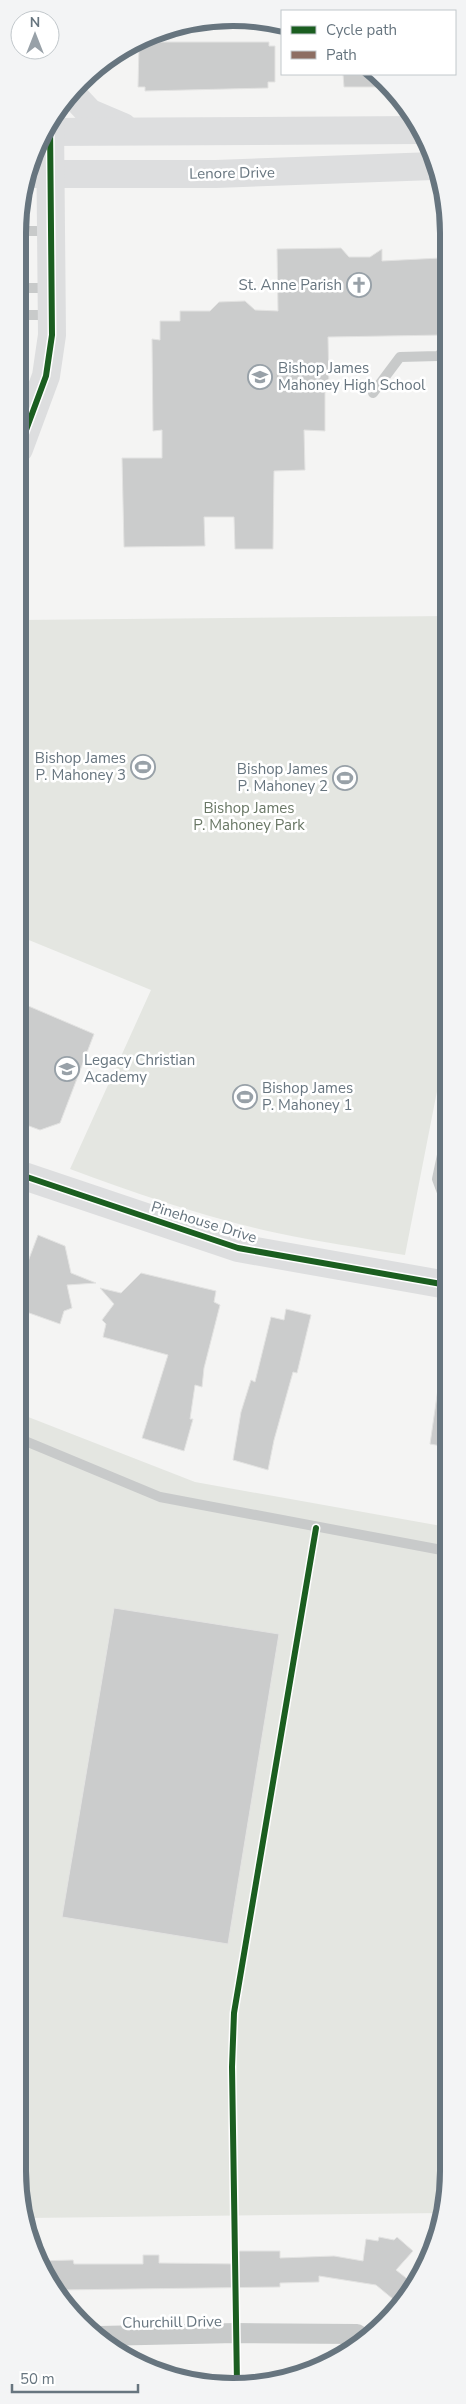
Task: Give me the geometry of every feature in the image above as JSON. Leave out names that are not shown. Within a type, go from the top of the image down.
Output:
[{"type":"main road","points":[[76,99],[90,113],[133,132]]},
{"type":"main road","points":[[55,128],[133,132],[412,130]]},
{"type":"main road","points":[[26,424],[30,409],[46,376],[52,335],[52,231],[41,174],[45,148]]},
{"type":"main road","name":"Lenore Drive","points":[[41,174],[216,174],[429,166]]},
{"type":"main road","name":"Pinehouse Drive","points":[[26,1177],[238,1248],[440,1284]]},
{"type":"street","name":"Churchill Drive","points":[[108,2336],[236,2333],[357,2334],[357,2336]]},
{"type":"lane","points":[[26,231],[52,231]]},
{"type":"lane","points":[[26,291],[52,302]]},
{"type":"lane","points":[[26,311],[52,302]]},
{"type":"lane","points":[[373,394],[400,357],[440,354]]},
{"type":"lane","points":[[440,1165],[437,1179],[440,1187]]},
{"type":"lane","points":[[26,1441],[160,1497],[440,1550]]},
{"type":"green space","name":"Bishop James P. Mahoney Park","points":[[440,616],[440,1076],[405,1255],[251,1227],[172,1205],[70,1169],[151,990],[26,939],[26,620]]},
{"type":"green space","points":[[26,1416],[195,1482],[440,1526],[440,2171],[436,2213],[31,2218],[26,2171]]},
{"type":"building","points":[[154,42],[269,42],[269,46],[275,46],[275,82],[268,82],[268,88],[145,91],[145,87],[138,87],[139,50]]},
{"type":"building","points":[[343,75],[366,75],[379,87],[344,87]]},
{"type":"building","points":[[341,248],[349,257],[370,257],[382,249],[382,261],[440,258],[440,335],[328,337],[329,388],[325,389],[325,431],[304,430],[305,470],[274,471],[273,549],[235,549],[234,517],[204,517],[205,546],[124,547],[122,458],[162,458],[162,430],[153,431],[152,339],[160,340],[160,321],[180,321],[180,311],[210,311],[219,302],[245,301],[255,310],[278,311],[277,249]]},
{"type":"building","points":[[26,1005],[94,1034],[60,1123],[40,1130],[26,1125]]},
{"type":"building","points":[[38,1235],[65,1246],[71,1273],[96,1283],[67,1285],[72,1308],[64,1311],[60,1324],[26,1312],[26,1267]]},
{"type":"building","points":[[141,1273],[216,1291],[214,1302],[220,1305],[204,1368],[202,1387],[195,1385],[190,1419],[193,1419],[184,1451],[142,1438],[168,1355],[103,1337],[106,1324],[102,1320],[114,1304],[100,1288],[121,1293]]},
{"type":"building","points":[[286,1309],[311,1315],[297,1373],[293,1372],[274,1440],[268,1470],[233,1460],[241,1412],[251,1380],[255,1382],[271,1317],[284,1320]]},
{"type":"building","points":[[439,1382],[440,1382],[440,1446],[430,1444]]},
{"type":"building","points":[[114,1608],[279,1634],[228,1944],[62,1917]]},
{"type":"building","points":[[379,2237],[394,2240],[397,2237],[413,2251],[396,2270],[409,2280],[394,2300],[376,2285],[319,2276],[319,2282],[280,2283],[280,2287],[64,2290],[47,2261],[73,2260],[74,2264],[143,2264],[143,2255],[159,2255],[159,2263],[238,2264],[238,2251],[280,2251],[280,2258],[334,2256],[363,2261],[366,2239],[378,2241]]},
{"type":"cycle path","points":[[26,430],[46,376],[52,335],[50,138]]},
{"type":"cycle path","points":[[26,1177],[238,1248],[440,1284]]},
{"type":"cycle path","points":[[237,2378],[232,2067],[234,2013],[316,1528]]},
{"type":"place","name":"St. Anne Parish","points":[[359,285]]},
{"type":"place","name":"Bishop James Mahoney High School","points":[[260,377]]},
{"type":"place","name":"Bishop James P. Mahoney 3","points":[[143,767]]},
{"type":"place","name":"Bishop James P. Mahoney 2","points":[[345,778]]},
{"type":"place","name":"Legacy Christian Academy","points":[[67,1069]]},
{"type":"place","name":"Bishop James P. Mahoney 1","points":[[245,1097]]}]
